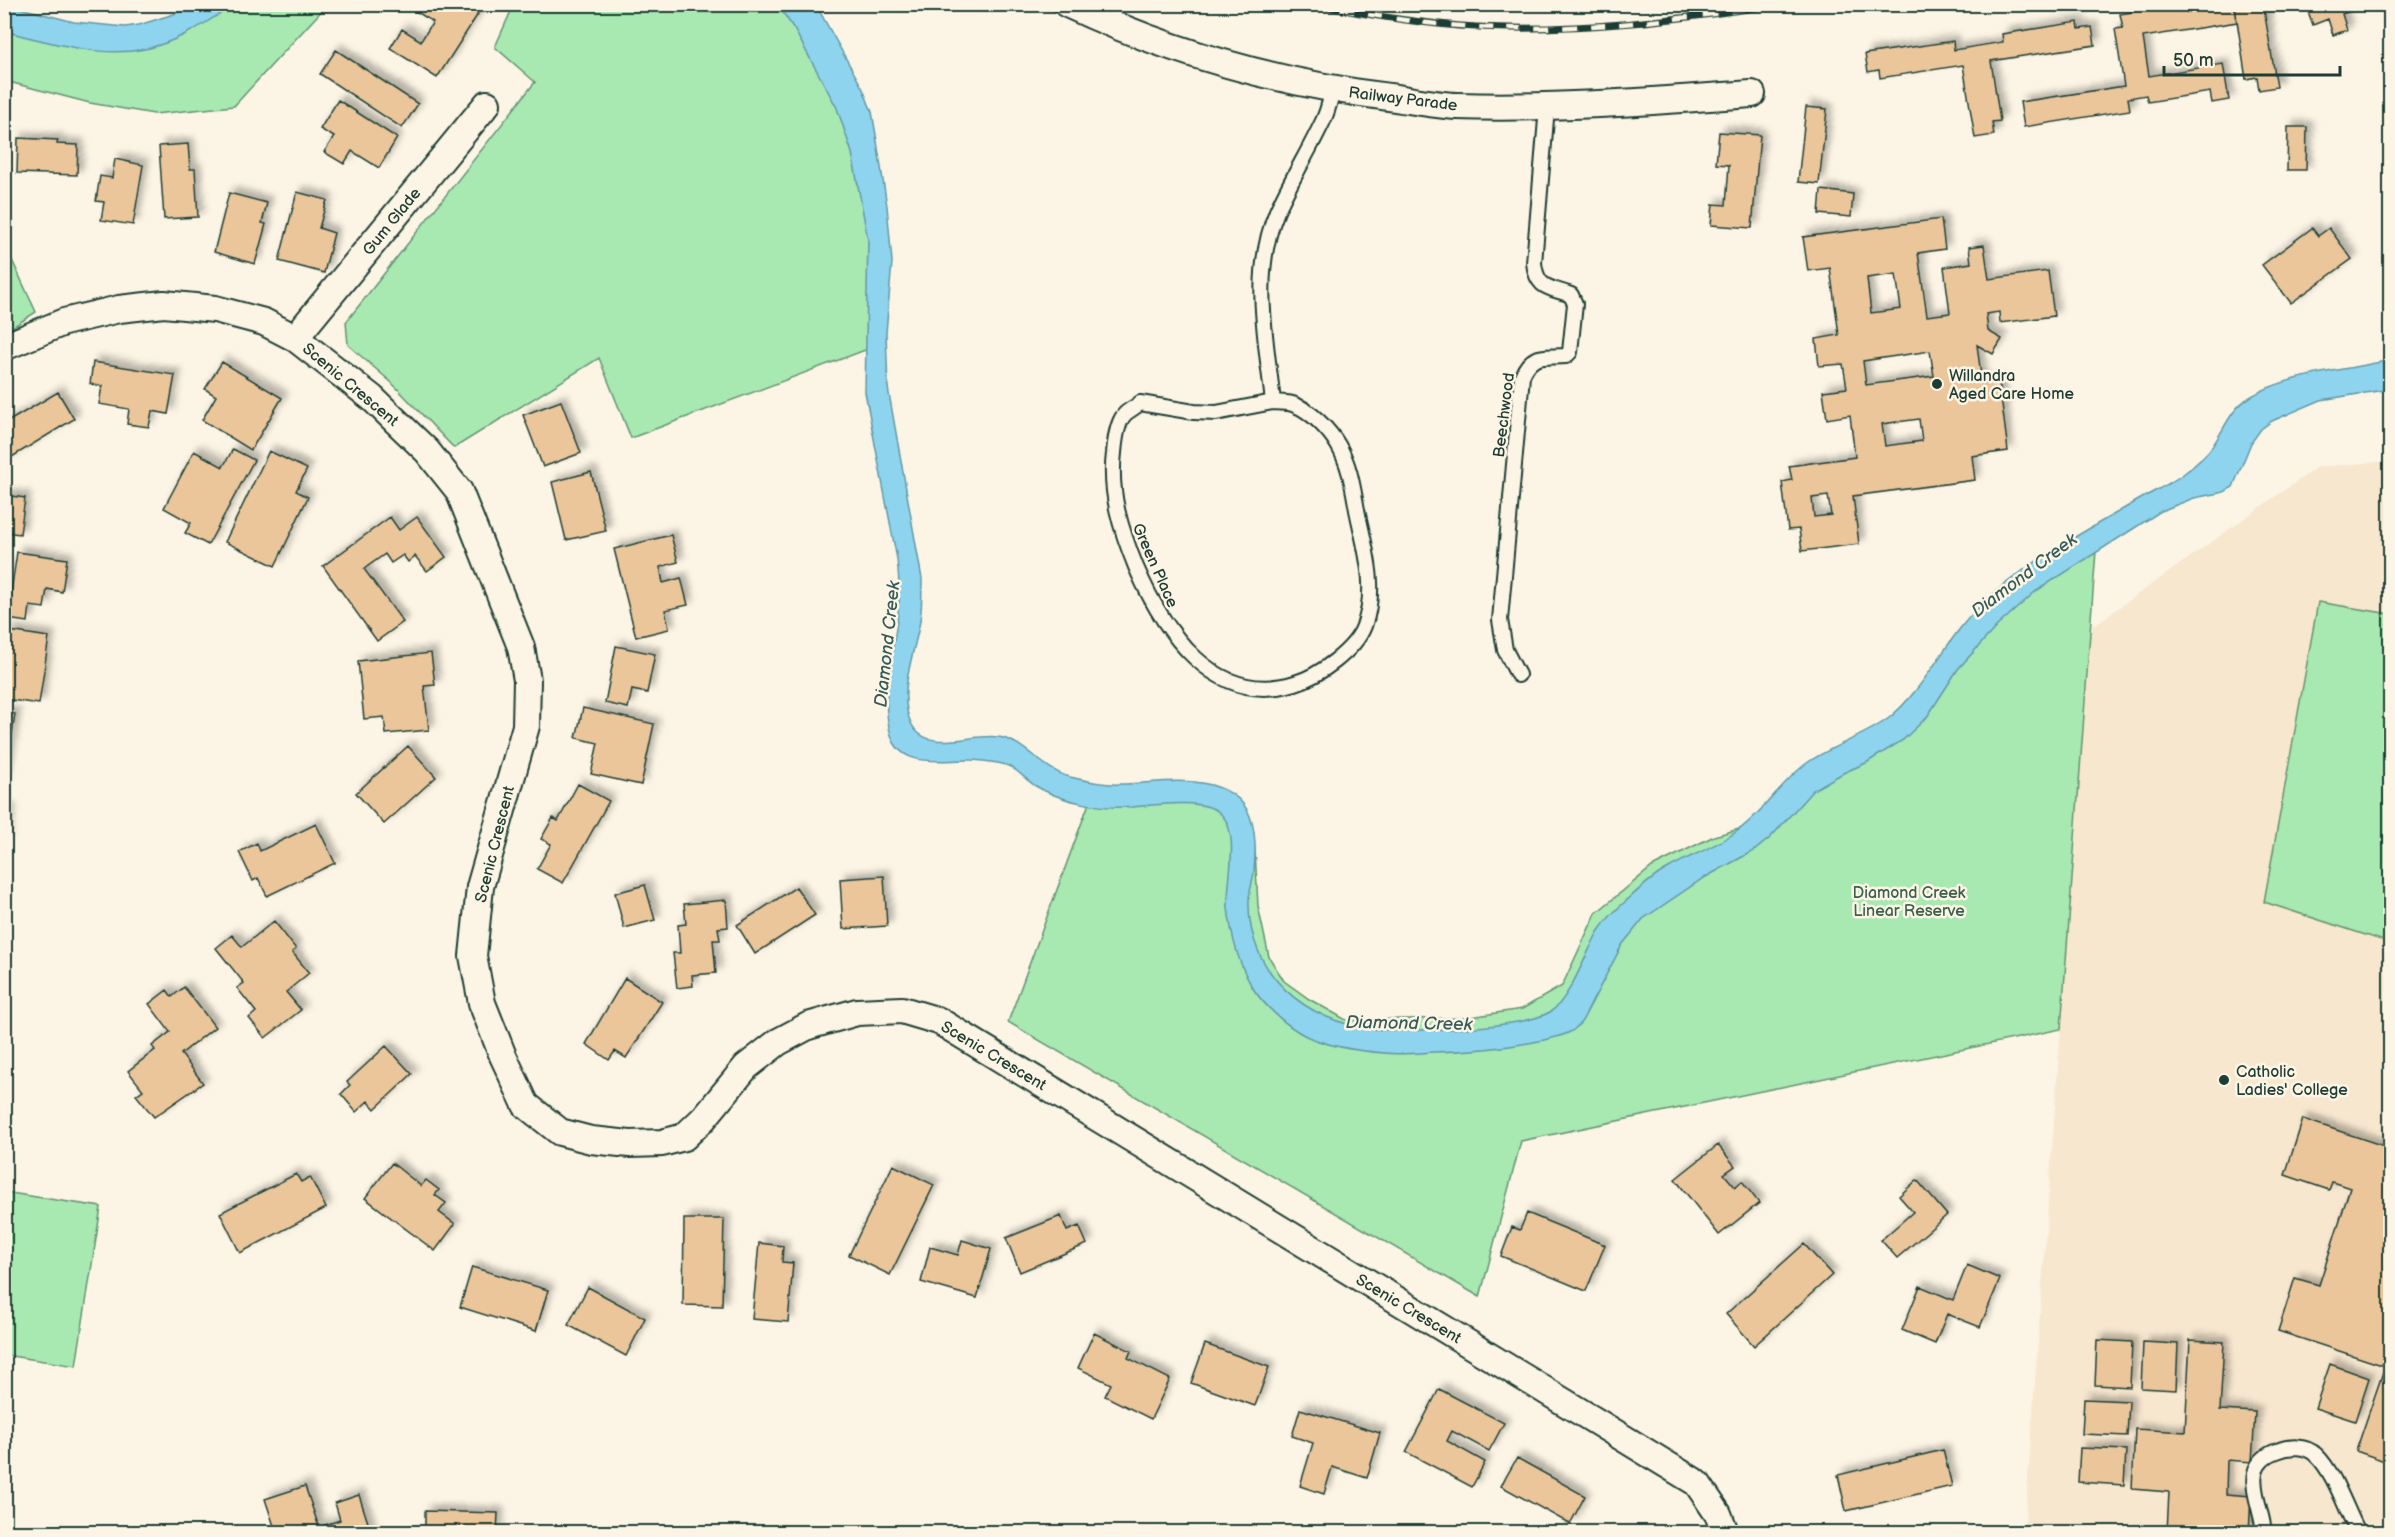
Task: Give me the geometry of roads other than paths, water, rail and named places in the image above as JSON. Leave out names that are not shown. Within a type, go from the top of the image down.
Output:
[{"type":"street","name":"Railway Parade","points":[[1067,4],[1110,24],[1245,70],[1332,90],[1454,106],[1547,107],[1752,94]]},
{"type":"street","name":"Gum Glade","points":[[295,338],[487,104]]},
{"type":"street","name":"Scenic Crescent","points":[[4,347],[64,322],[119,309],[164,304],[215,309],[264,322],[295,338],[372,398],[427,451],[459,491],[521,646],[527,680],[526,726],[480,887],[474,956],[482,1003],[526,1105],[560,1132],[591,1140],[620,1143],[662,1143],[684,1137],[704,1118],[746,1067],[778,1042],[808,1026],[857,1012],[902,1010],[939,1021],[1697,1483],[1718,1514],[1725,1533]]},
{"type":"lane","points":[[1273,402],[1264,346],[1262,299],[1265,251],[1276,213],[1324,119],[1332,90]]},
{"type":"lane","name":"Beechwood","points":[[1518,675],[1505,650],[1500,620],[1522,376],[1526,366],[1533,360],[1569,354],[1575,304],[1571,295],[1546,287],[1538,281],[1535,273],[1547,107]]},
{"type":"lane","name":"Green Place","points":[[1273,402],[1295,405],[1314,418],[1337,444],[1348,464],[1369,560],[1369,607],[1363,629],[1336,661],[1296,683],[1269,687],[1245,686],[1224,678],[1199,662],[1173,637],[1151,601],[1121,531],[1114,498],[1112,468],[1116,438],[1124,414],[1140,403],[1194,412],[1216,413],[1273,402]]},
{"type":"lane","points":[[2264,1533],[2255,1473],[2262,1459],[2274,1451],[2288,1447],[2304,1448],[2316,1455],[2330,1475],[2358,1533]]},
{"type":"water","points":[[5,4],[74,22],[125,27],[174,14],[191,5],[233,5],[185,34],[164,43],[123,52],[74,47],[5,31]]},
{"type":"water","name":"Diamond Creek","points":[[778,5],[816,5],[863,89],[872,112],[887,206],[892,262],[886,333],[888,388],[922,579],[920,621],[906,686],[907,711],[911,723],[918,733],[938,740],[987,737],[1007,739],[1050,768],[1082,780],[1115,784],[1185,781],[1213,785],[1228,791],[1239,799],[1247,810],[1255,836],[1254,871],[1249,901],[1251,927],[1258,951],[1270,972],[1286,990],[1305,1005],[1326,1017],[1350,1025],[1391,1030],[1465,1028],[1515,1022],[1536,1018],[1550,1012],[1564,998],[1601,928],[1635,892],[1661,872],[1740,829],[1807,763],[1889,718],[1926,677],[1957,632],[1998,589],[2056,548],[2185,473],[2212,447],[2230,416],[2250,397],[2265,389],[2299,378],[2390,360],[2390,389],[2321,400],[2272,421],[2261,429],[2251,443],[2233,487],[2224,492],[2194,498],[2161,511],[2036,591],[1997,626],[1958,669],[1927,717],[1903,740],[1866,763],[1813,790],[1770,838],[1755,850],[1702,879],[1643,919],[1622,945],[1582,1021],[1572,1031],[1530,1043],[1461,1051],[1396,1054],[1334,1046],[1298,1032],[1261,1000],[1246,976],[1231,928],[1228,908],[1230,833],[1221,814],[1203,805],[1191,804],[1120,807],[1081,803],[1045,791],[1004,764],[974,760],[925,760],[904,754],[896,746],[891,735],[886,704],[888,674],[898,613],[899,579],[865,392],[868,240],[852,153],[837,108],[794,29]]},
{"type":"railway","points":[[1313,4],[1455,26],[1514,28],[1628,23],[1780,4]]},
{"type":"place","name":"Willandra Aged Care Home","points":[[1937,384]]},
{"type":"place","name":"Catholic Ladies' College","points":[[2224,1080]]},
{"type":"park label","name":"Diamond Creek Linear Reserve","points":[[1909,901]]}]
